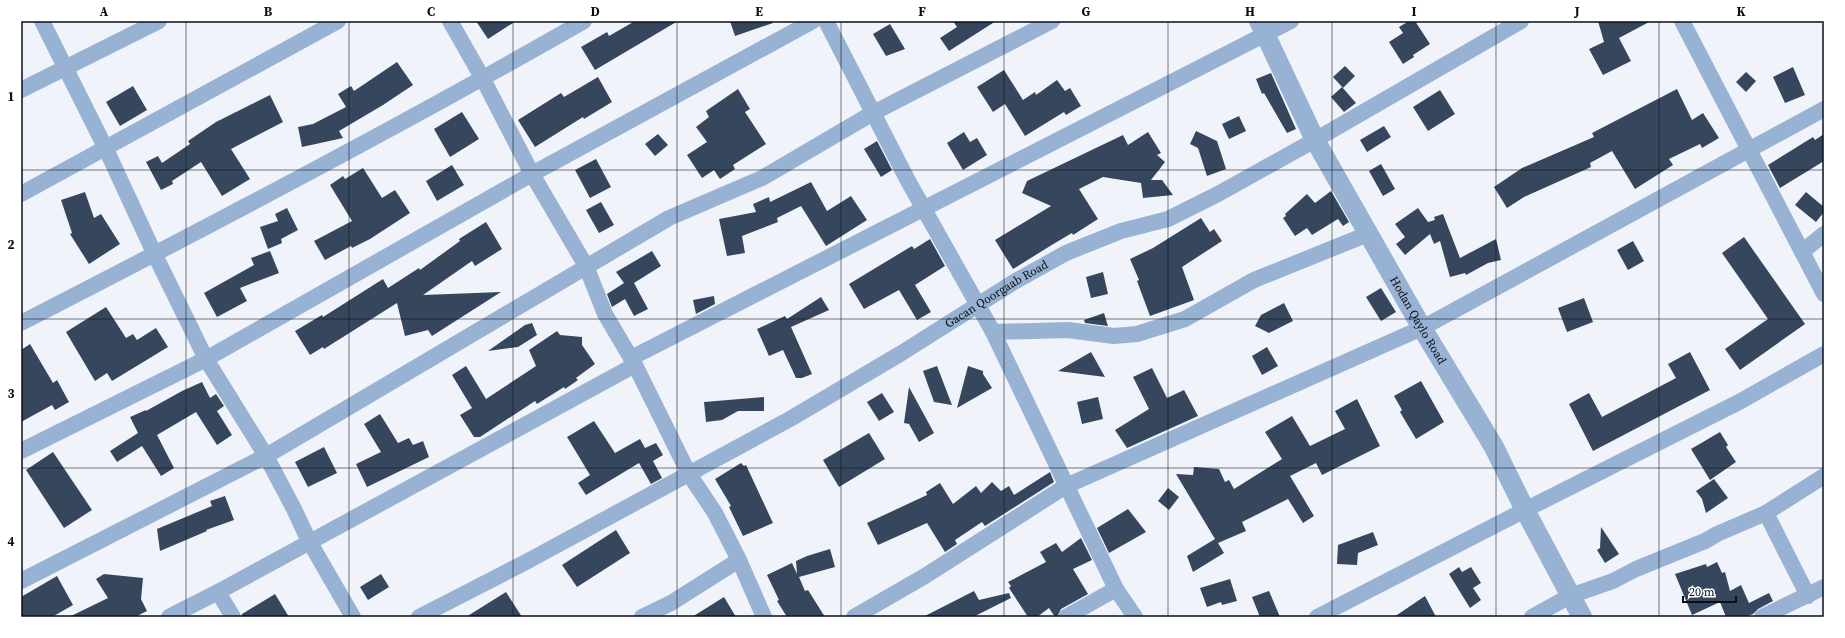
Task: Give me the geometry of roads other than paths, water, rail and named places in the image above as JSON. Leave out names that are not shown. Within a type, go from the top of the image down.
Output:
[{"type":"street","points":[[42,21],[106,149],[206,359],[266,456],[294,509],[309,542],[353,617]]},
{"type":"street","points":[[21,90],[159,21]]},
{"type":"street","points":[[21,194],[106,149],[338,21]]},
{"type":"street","points":[[450,21],[483,79],[532,174],[586,266],[606,314],[633,362],[689,474],[715,513],[739,560],[764,617]]},
{"type":"street","points":[[21,323],[155,254],[483,79],[584,21]]},
{"type":"street","points":[[21,451],[206,359],[532,174],[813,21]]},
{"type":"street","points":[[826,21],[924,208],[993,332],[1116,589],[1135,617]]},
{"type":"street","points":[[21,581],[266,456],[669,218],[762,178],[873,113],[1052,21]]},
{"type":"street","points":[[168,617],[218,592],[633,362],[1262,28],[1291,21]]},
{"type":"street","name":"Gacan Qoorgaab Road","points":[[419,617],[526,562],[790,419],[900,354],[977,304],[1066,252],[1121,231],[1168,220],[1315,140],[1521,21]]},
{"type":"street","points":[[1682,21],[1824,294]]},
{"type":"street","name":"Hodan Qaylo Road","points":[[1262,28],[1315,140],[1422,328],[1494,447],[1525,510],[1582,617]]},
{"type":"street","points":[[854,617],[925,576],[1066,486],[1422,328],[1748,149],[1824,109]]},
{"type":"street","points":[[993,332],[1068,330],[1114,336],[1136,334],[1185,319],[1254,280],[1368,234]]},
{"type":"street","points":[[1802,252],[1824,234]]},
{"type":"street","points":[[1317,617],[1741,401],[1824,354]]},
{"type":"street","points":[[1532,617],[1570,596],[1613,581],[1766,513],[1824,476]]},
{"type":"street","points":[[1766,513],[1808,596]]},
{"type":"street","points":[[642,617],[671,603],[739,560]]},
{"type":"street","points":[[1762,617],[1824,587]]},
{"type":"street","points":[[1066,617],[1116,589]]},
{"type":"street","points":[[218,592],[234,617]]}]
